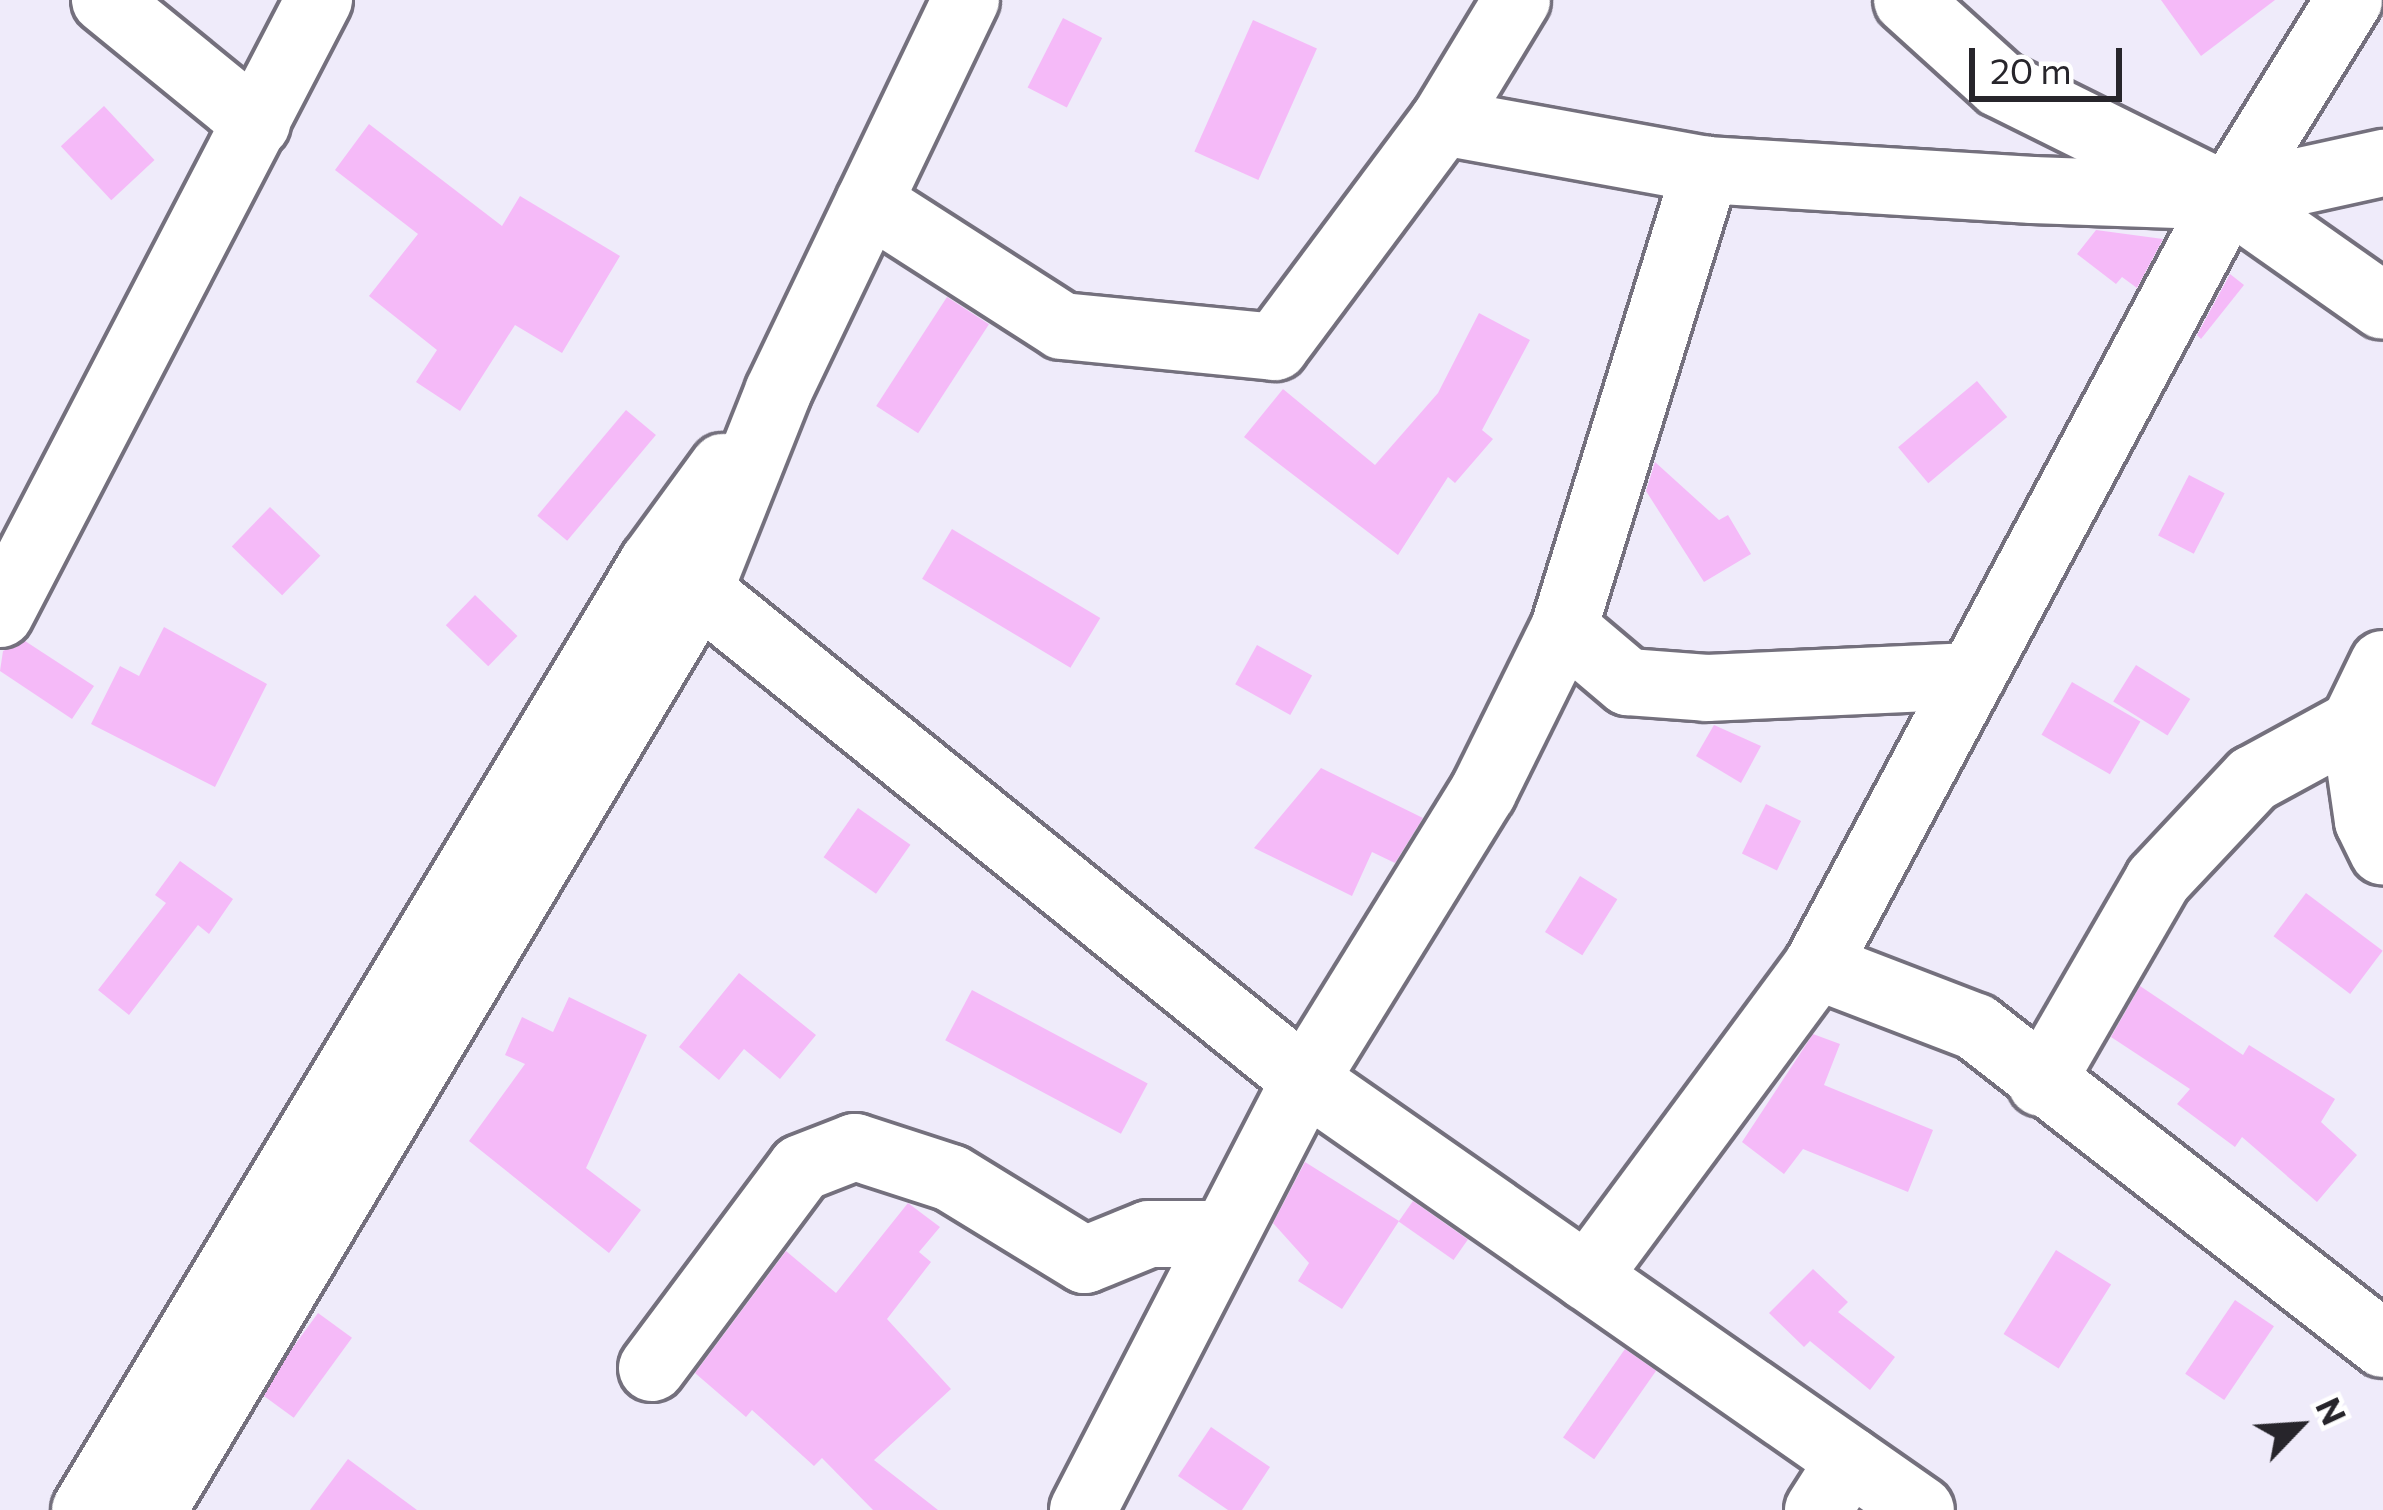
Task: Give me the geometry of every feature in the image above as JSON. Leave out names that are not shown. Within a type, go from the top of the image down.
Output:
[{"type":"street","points":[[105,0],[257,124]]},
{"type":"street","points":[[0,614],[320,0]]},
{"type":"street","points":[[154,1510],[778,392],[966,0]]},
{"type":"street","points":[[869,202],[1062,326],[1275,347],[1443,122],[1517,0]]},
{"type":"street","points":[[1907,0],[2000,84],[2228,197],[2383,306]]},
{"type":"street","points":[[1587,1277],[1817,966],[2228,197],[2349,0]]},
{"type":"street","points":[[1443,122],[1706,170],[2228,197],[2383,163]]},
{"type":"street","points":[[1083,1510],[1305,1080],[1483,792],[1564,628],[1706,170]]},
{"type":"street","points":[[676,577],[1305,1080],[1587,1277],[1834,1485],[1922,1510]]},
{"type":"street","points":[[85,1510],[676,577]]},
{"type":"street","points":[[1564,628],[1628,682],[1707,688],[1972,676]]},
{"type":"street","points":[[2383,664],[2354,724],[2368,821],[2383,852]]},
{"type":"street","points":[[2041,1083],[2158,880],[2253,779],[2354,724]]},
{"type":"street","points":[[1817,966],[1976,1027],[2041,1083],[2383,1344]]},
{"type":"street","points":[[652,1368],[801,1168],[855,1147],[951,1178],[1085,1260],[1149,1234],[1225,1234]]},
{"type":"building","points":[[2161,0],[2275,0],[2201,56]]},
{"type":"building","points":[[1063,18],[1102,38],[1067,107],[1028,87]]},
{"type":"building","points":[[1253,20],[1317,48],[1258,180],[1194,152]]},
{"type":"building","points":[[104,106],[154,160],[111,200],[61,146]]},
{"type":"building","points":[[369,124],[502,226],[520,196],[620,256],[562,353],[515,325],[460,411],[416,382],[437,350],[369,296],[418,234],[335,170]]},
{"type":"building","points":[[2096,230],[2163,239],[2137,288],[2122,277],[2116,284],[2077,254]]},
{"type":"building","points":[[2230,274],[2244,285],[2201,339],[2197,335]]},
{"type":"building","points":[[947,297],[989,324],[918,433],[876,406]]},
{"type":"building","points":[[1479,313],[1530,340],[1482,430],[1493,439],[1455,483],[1448,477],[1398,555],[1244,437],[1283,389],[1375,465],[1438,393]]},
{"type":"building","points":[[1977,381],[2007,417],[1928,483],[1898,447]]},
{"type":"building","points":[[626,410],[656,435],[567,541],[537,516]]},
{"type":"building","points":[[1655,462],[1719,520],[1728,515],[1751,554],[1704,582],[1646,491]]},
{"type":"building","points":[[2189,475],[2225,493],[2194,554],[2158,536]]},
{"type":"building","points":[[270,507],[320,556],[282,595],[232,547]]},
{"type":"building","points":[[952,529],[1100,618],[1070,668],[922,579]]},
{"type":"building","points":[[475,595],[517,636],[488,666],[446,625]]},
{"type":"building","points":[[164,627],[267,684],[215,787],[91,724],[120,666],[139,676]]},
{"type":"building","points":[[25,641],[94,686],[72,719],[0,671],[3,651]]},
{"type":"building","points":[[1257,645],[1312,676],[1290,715],[1235,684]]},
{"type":"building","points":[[2136,665],[2190,699],[2167,735],[2113,701]]},
{"type":"building","points":[[2072,682],[2140,722],[2110,774],[2042,735]]},
{"type":"building","points":[[1714,725],[1761,746],[1741,783],[1696,756]]},
{"type":"building","points":[[1321,768],[1423,818],[1395,863],[1372,852],[1352,896],[1254,848]]},
{"type":"building","points":[[1766,804],[1801,821],[1777,871],[1742,853]]},
{"type":"building","points":[[858,808],[910,845],[876,894],[824,857]]},
{"type":"building","points":[[180,861],[233,899],[209,934],[198,925],[129,1015],[98,990],[166,903],[155,895]]},
{"type":"building","points":[[1580,876],[1617,899],[1582,955],[1545,932]]},
{"type":"building","points":[[2306,893],[2383,951],[2350,994],[2274,936]]},
{"type":"building","points":[[739,973],[816,1035],[780,1079],[744,1049],[719,1080],[679,1047]]},
{"type":"building","points":[[2140,986],[2243,1055],[2249,1045],[2335,1099],[2321,1122],[2357,1155],[2317,1202],[2242,1137],[2235,1147],[2177,1104],[2190,1089],[2111,1037]]},
{"type":"building","points":[[972,990],[1148,1083],[1121,1134],[945,1040]]},
{"type":"building","points":[[569,997],[647,1035],[586,1168],[641,1210],[609,1253],[469,1141],[525,1064],[505,1055],[522,1017],[553,1032]]},
{"type":"building","points":[[1813,1034],[1840,1044],[1824,1085],[1933,1130],[1908,1192],[1803,1149],[1784,1174],[1742,1142]]},
{"type":"building","points":[[1305,1162],[1399,1221],[1342,1309],[1298,1281],[1309,1263],[1273,1223]]},
{"type":"building","points":[[1413,1201],[1468,1239],[1454,1260],[1399,1221]]},
{"type":"building","points":[[908,1203],[940,1227],[919,1252],[931,1262],[887,1319],[951,1389],[874,1460],[938,1510],[873,1510],[822,1458],[814,1466],[752,1410],[746,1417],[695,1373],[786,1251],[836,1293]]},
{"type":"building","points":[[2056,1250],[2111,1284],[2059,1368],[2004,1334]]},
{"type":"building","points":[[1813,1269],[1848,1302],[1838,1312],[1895,1357],[1870,1390],[1810,1341],[1804,1347],[1769,1313]]},
{"type":"building","points":[[2235,1300],[2274,1326],[2224,1400],[2185,1374]]},
{"type":"building","points":[[318,1313],[352,1338],[294,1418],[260,1393]]},
{"type":"building","points":[[1625,1349],[1656,1371],[1594,1459],[1563,1437]]},
{"type":"building","points":[[1211,1427],[1270,1467],[1242,1510],[1228,1510],[1178,1476]]},
{"type":"building","points":[[348,1459],[417,1510],[310,1510]]}]
